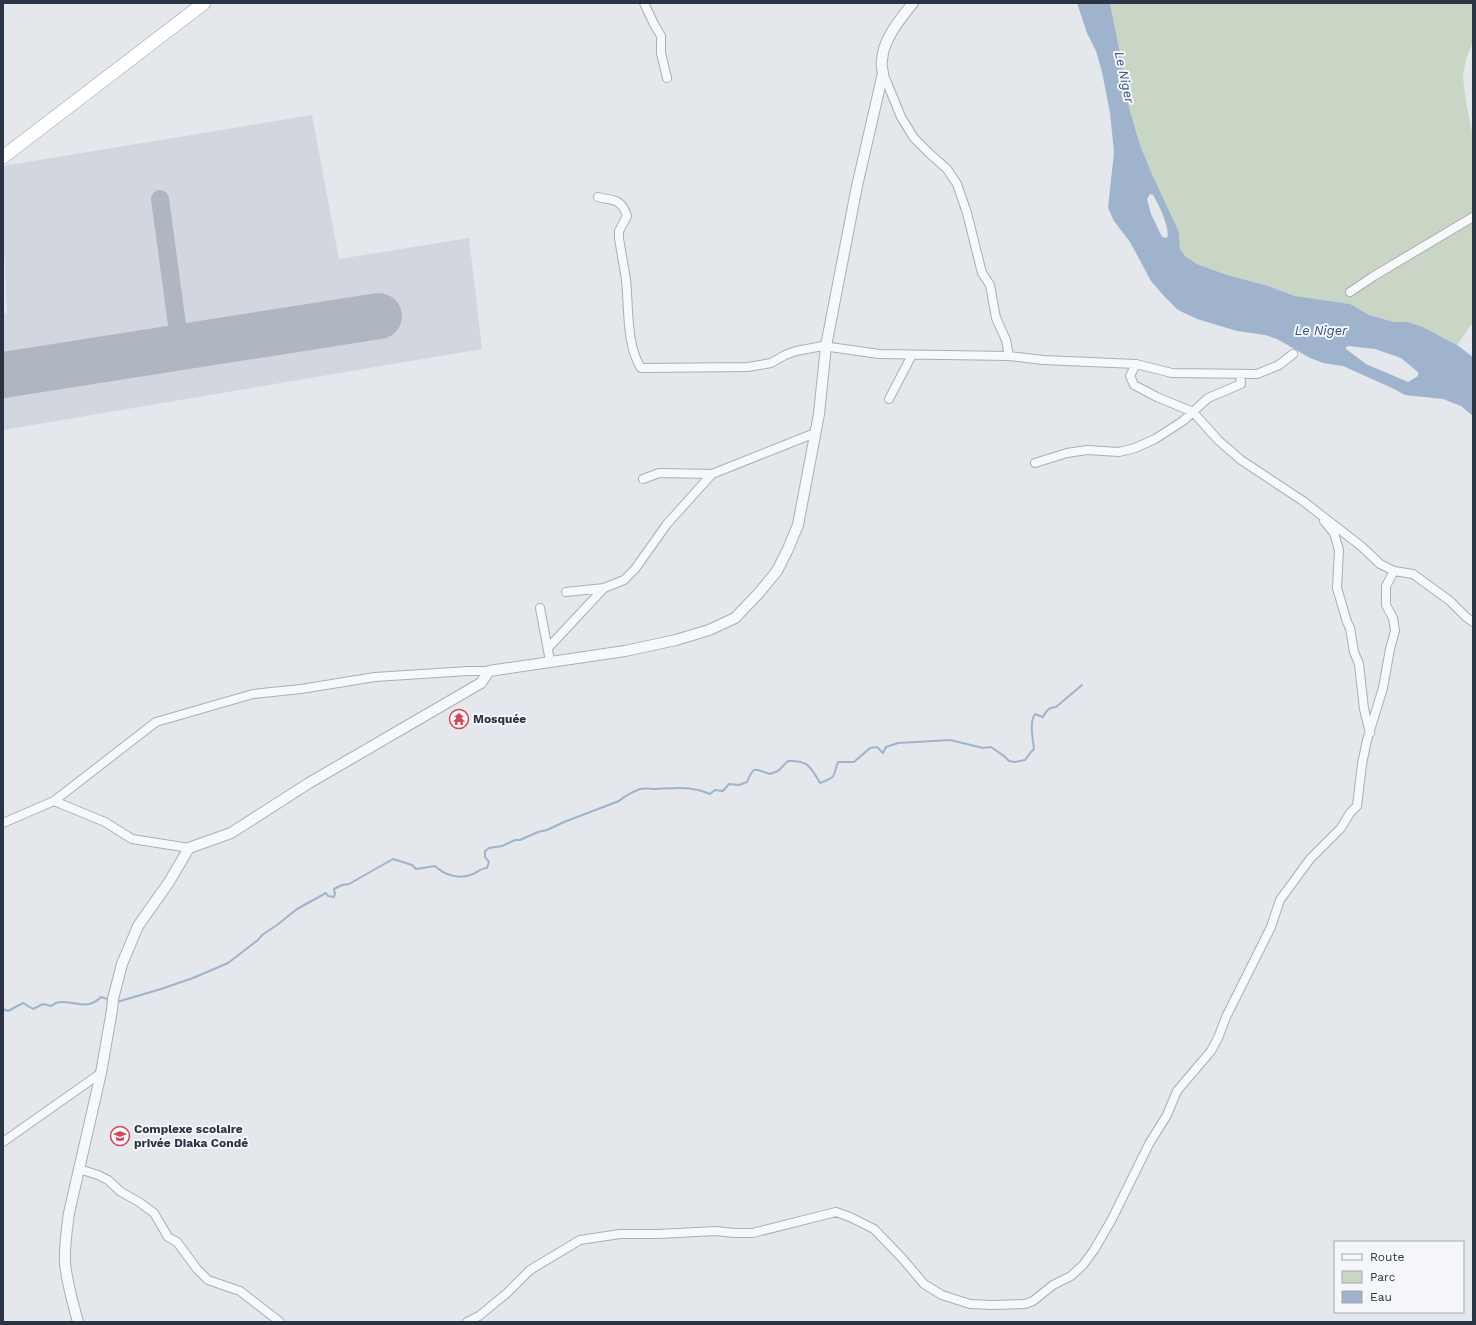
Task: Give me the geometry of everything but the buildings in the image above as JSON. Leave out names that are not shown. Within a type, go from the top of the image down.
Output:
[{"type":"highway","points":[[3,157],[204,3]]},
{"type":"street","points":[[644,3],[661,36],[661,53],[666,78]]},
{"type":"street","points":[[3,823],[54,801],[156,722],[253,694],[301,689],[375,677],[489,671],[625,651],[676,640],[709,630],[735,618],[777,571],[798,525],[815,433],[823,380],[826,346],[857,186],[883,73],[882,60],[884,48],[895,25],[913,3]]},
{"type":"street","points":[[883,73],[901,117],[914,138],[947,168],[956,184],[967,213],[982,273],[990,285],[996,318],[1006,340],[1009,356]]},
{"type":"street","points":[[598,197],[612,199],[622,205],[627,216],[619,231],[619,238],[626,280],[630,334],[638,363],[641,368],[748,367],[771,362],[796,351],[826,346],[879,354],[1009,356],[1043,360],[1136,364],[1172,373],[1257,374],[1279,365],[1293,354]]},
{"type":"street","points":[[1350,292],[1473,217]]},
{"type":"street","points":[[889,399],[912,355]]},
{"type":"street","points":[[1136,364],[1130,376],[1134,385],[1157,397],[1193,412],[1218,440],[1241,460],[1324,517],[1361,546],[1380,564],[1394,572],[1413,574],[1450,602],[1473,622]]},
{"type":"street","points":[[1035,463],[1067,453],[1087,450],[1119,452],[1136,448],[1155,439],[1178,425],[1208,398],[1242,384],[1240,374]]},
{"type":"street","points":[[643,479],[659,473],[712,474],[815,433]]},
{"type":"street","points":[[566,592],[604,588],[624,580],[635,569],[667,524],[712,474]]},
{"type":"street","points":[[1324,517],[1324,523],[1334,533],[1339,550],[1337,588],[1350,628],[1354,652],[1359,664],[1364,709],[1370,733]]},
{"type":"street","points":[[467,1322],[479,1316],[507,1293],[530,1270],[580,1240],[620,1234],[716,1231],[753,1233],[836,1212],[874,1229],[902,1258],[924,1284],[942,1295],[970,1304],[992,1306],[1025,1304],[1033,1301],[1053,1285],[1071,1276],[1083,1265],[1094,1250],[1112,1219],[1149,1144],[1167,1115],[1177,1091],[1211,1051],[1226,1017],[1271,927],[1280,900],[1310,859],[1341,828],[1350,813],[1357,806],[1362,764],[1383,688],[1395,631],[1393,618],[1386,605],[1386,586],[1394,572]]},
{"type":"street","points":[[548,648],[604,588]]},
{"type":"street","points":[[540,608],[550,661]]},
{"type":"street","points":[[54,801],[105,822],[132,839],[189,848],[230,833],[309,783],[474,687],[480,683],[489,671]]},
{"type":"street","points":[[78,1322],[68,1285],[65,1262],[69,1213],[101,1073],[113,999],[122,964],[138,926],[169,882],[189,848]]},
{"type":"street","points":[[3,1142],[101,1073]]},
{"type":"street","points":[[79,1169],[103,1177],[121,1192],[139,1202],[154,1213],[168,1237],[177,1242],[197,1269],[208,1280],[240,1291],[280,1322]]},
{"type":"shaded area","points":[[312,115],[339,259],[469,238],[482,349],[3,430],[3,314],[7,313],[3,227],[3,166]]},
{"type":"green space","points":[[1110,3],[1473,3],[1473,41],[1466,59],[1463,77],[1473,137],[1473,322],[1457,345],[1423,327],[1408,322],[1394,322],[1369,315],[1350,304],[1295,296],[1265,285],[1227,275],[1197,264],[1185,256],[1180,249],[1179,232],[1140,145],[1128,104]]},
{"type":"water","name":"Le Niger","points":[[1077,3],[1110,3],[1128,104],[1140,145],[1179,232],[1180,249],[1185,256],[1197,264],[1227,275],[1265,285],[1295,296],[1350,304],[1369,315],[1394,322],[1408,322],[1423,327],[1457,345],[1473,357],[1473,416],[1461,406],[1443,399],[1405,395],[1343,366],[1323,363],[1310,358],[1277,339],[1265,335],[1237,331],[1197,319],[1178,310],[1151,281],[1130,242],[1114,221],[1108,208],[1114,152],[1110,113],[1102,72],[1096,51],[1087,33]],"holes":[[[1150,194],[1153,195],[1163,216],[1168,234],[1167,238],[1162,237],[1151,214],[1147,199]],[[1349,346],[1375,349],[1401,358],[1418,372],[1418,376],[1408,382],[1366,364],[1346,349],[1346,347]]]},
{"type":"waterway","points":[[117,1002],[193,978],[228,963],[297,909],[326,893],[328,896],[334,897],[334,889],[342,885],[349,884],[393,859],[412,865],[416,869],[435,866],[452,876],[468,876],[487,868],[489,862],[485,857],[485,851],[489,848],[502,846],[515,840],[520,840],[538,832],[547,830],[619,801],[640,789],[683,788],[703,791],[710,794],[715,790],[723,791],[729,784],[739,785],[747,782],[751,773],[755,770],[770,774],[778,771],[788,761],[801,762],[808,766],[820,783],[832,778],[838,762],[854,762],[870,748],[877,747],[883,753],[886,747],[898,743],[950,740],[983,748],[991,747],[1009,761],[1015,762],[1025,760],[1034,749],[1032,722],[1035,714],[1043,717],[1048,710],[1056,707],[1082,685]]},
{"type":"waterway","points":[[3,1009],[8,1011],[23,1003],[33,1009],[43,1004],[51,1006],[60,1002],[91,1004],[101,997],[107,999],[109,1004]]},
{"type":"taxiway","points":[[160,199],[180,347]]},
{"type":"runway","points":[[3,375],[379,316]]},
{"type":"place","name":"Mosquée","points":[[459,719]]},
{"type":"place","name":"Complexe scolaire privée Diaka Condé","points":[[120,1136]]}]
